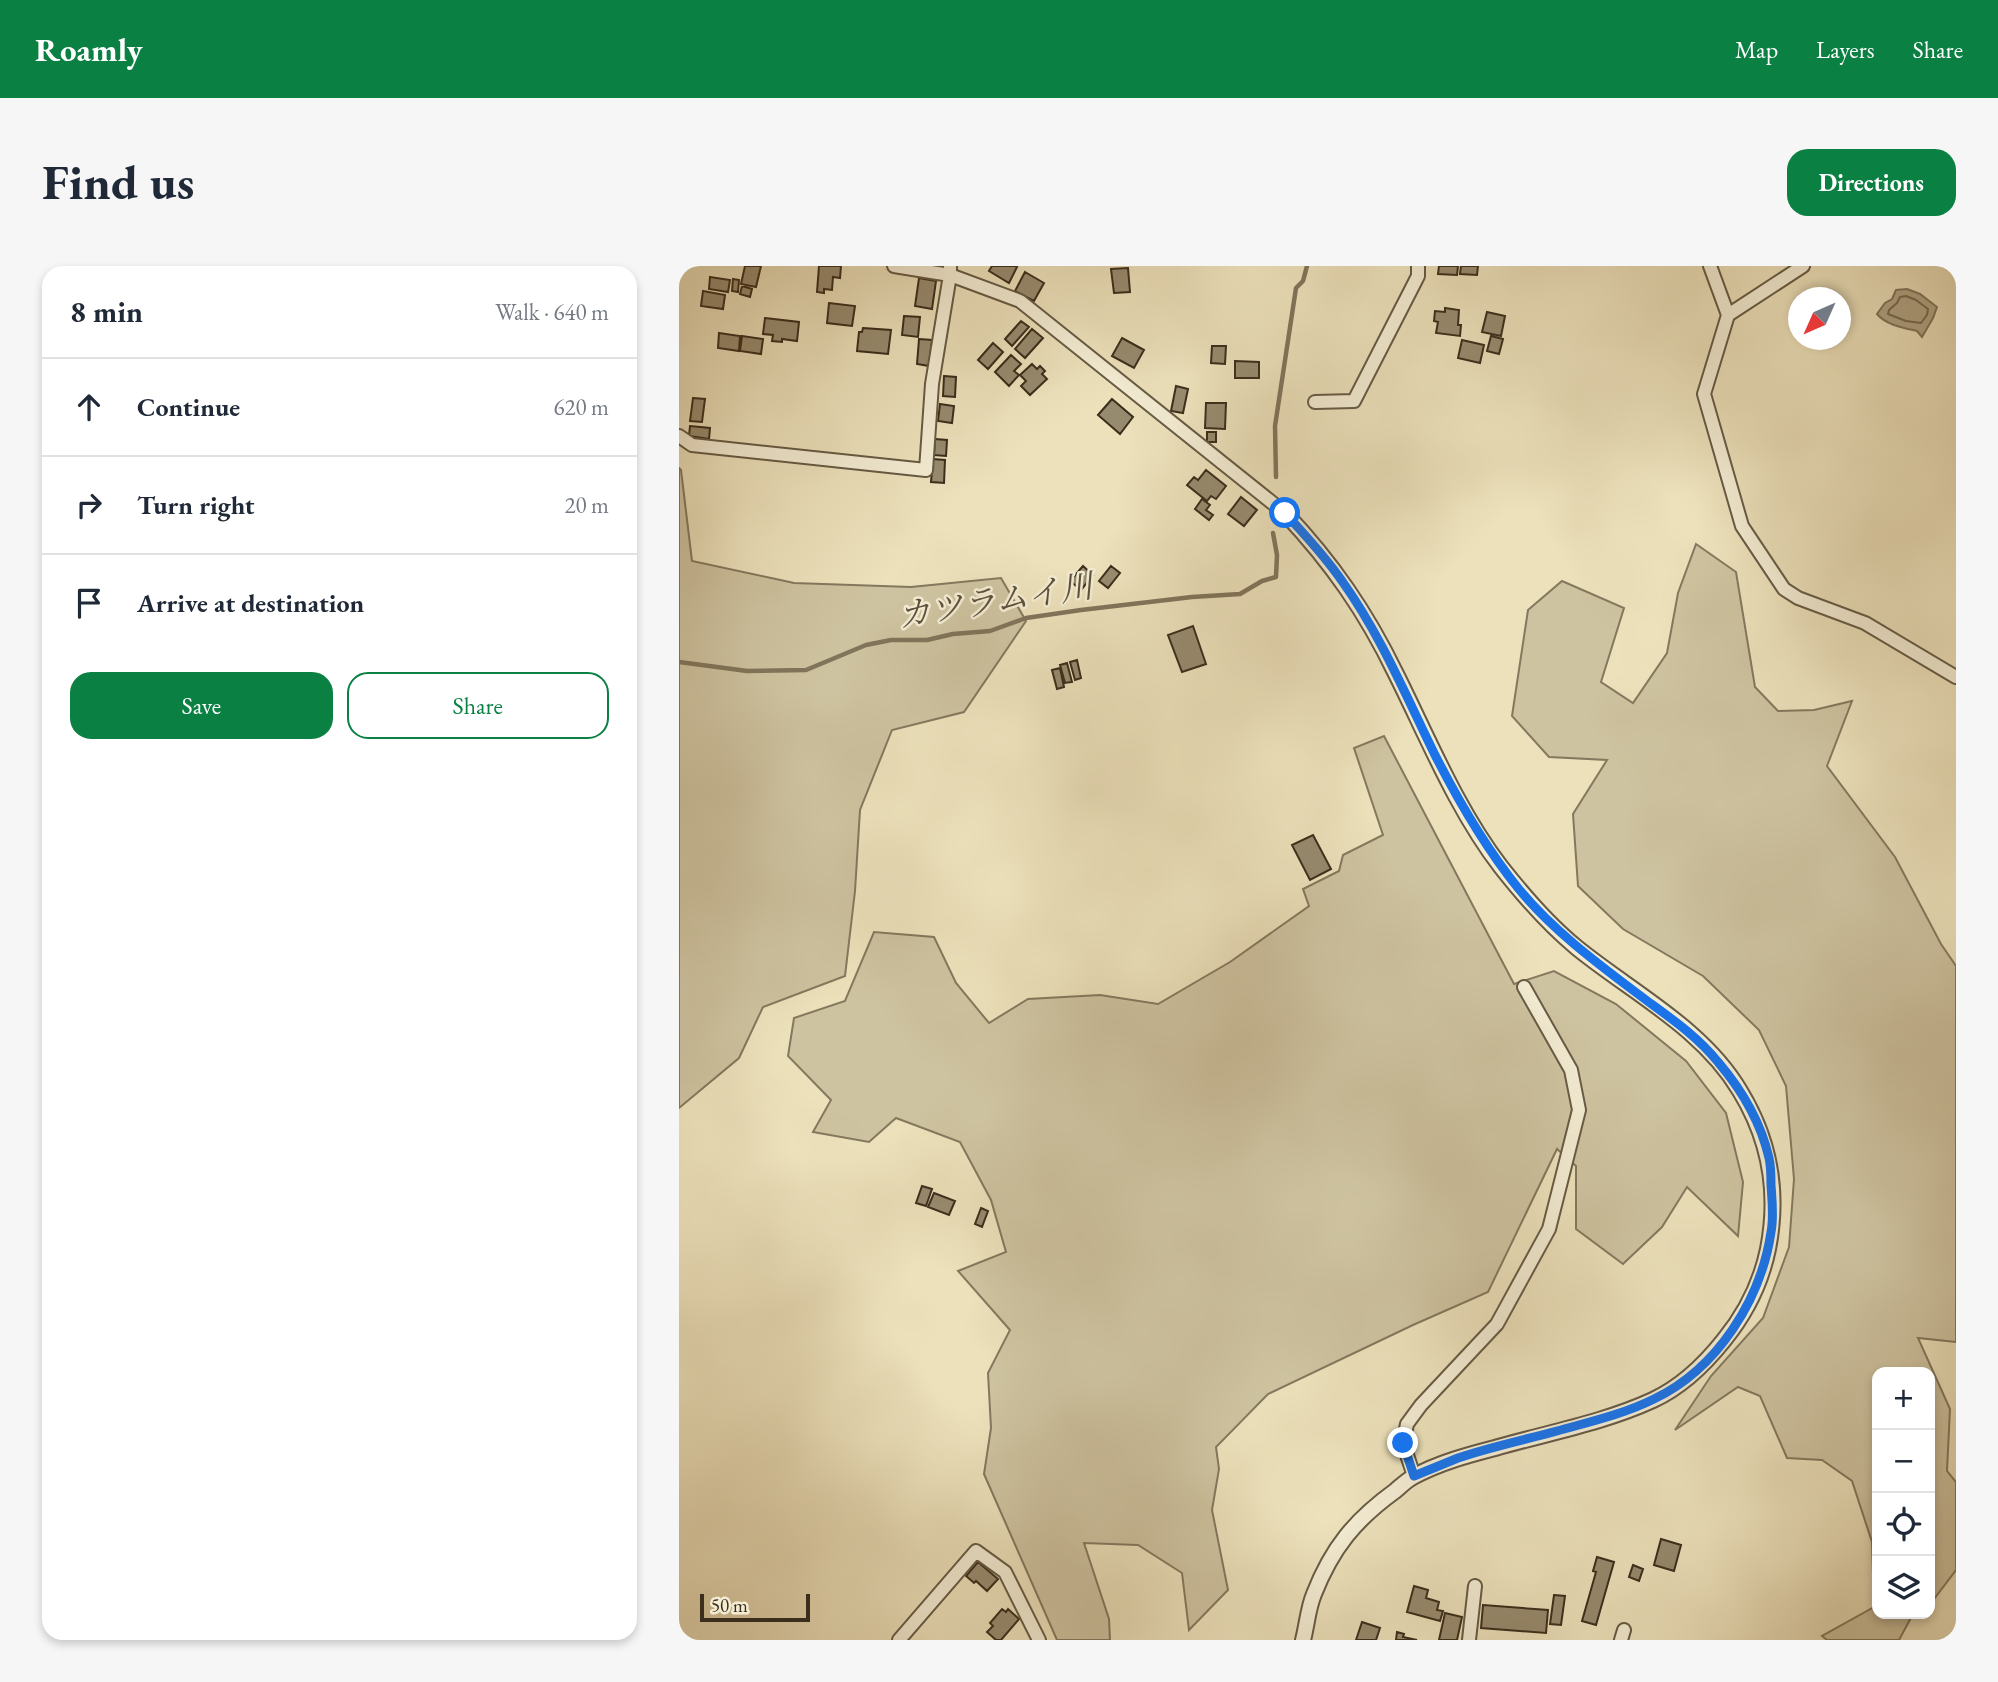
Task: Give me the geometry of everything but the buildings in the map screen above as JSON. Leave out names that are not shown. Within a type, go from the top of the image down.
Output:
[{"type":"street","points":[[894,266],[950,271],[1020,301],[1285,513],[1316,546],[1366,618],[1468,817],[1497,862],[1523,894],[1574,945],[1690,1033],[1717,1060],[1739,1089],[1759,1128],[1770,1159],[1772,1229],[1765,1264],[1754,1294],[1738,1323],[1712,1355],[1687,1378],[1655,1399],[1606,1417],[1461,1457],[1414,1476],[1355,1523],[1333,1554],[1313,1597],[1303,1640]]},
{"type":"street","points":[[1315,401],[1354,401],[1418,276],[1418,266]]},
{"type":"street","points":[[1710,266],[1728,314],[1704,394],[1742,526],[1784,590],[1798,598],[1865,623],[1956,677]]},
{"type":"street","points":[[1728,314],[1803,266]]},
{"type":"street","points":[[679,436],[692,445],[926,470],[932,384],[950,271]]},
{"type":"street","points":[[1414,1476],[1403,1443],[1407,1424],[1421,1405],[1497,1324],[1549,1228],[1579,1110],[1571,1070],[1524,987]]},
{"type":"street","points":[[899,1640],[976,1551],[1005,1572],[1039,1640]]},
{"type":"street","points":[[1469,1640],[1475,1586]]},
{"type":"shaded area","points":[[679,468],[692,561],[794,583],[911,587],[1001,578],[1026,621],[964,712],[892,730],[860,810],[855,891],[845,976],[763,1007],[739,1058],[679,1108]]},
{"type":"shaded area","points":[[1696,544],[1736,572],[1755,687],[1778,711],[1814,710],[1852,701],[1827,766],[1895,857],[1941,944],[1956,966],[1956,1342],[1918,1338],[1931,1367],[1872,1367],[1872,1542],[1852,1481],[1822,1460],[1787,1458],[1760,1396],[1738,1387],[1675,1430],[1711,1376],[1763,1318],[1789,1247],[1794,1179],[1786,1086],[1759,1030],[1703,976],[1623,929],[1578,886],[1573,814],[1607,760],[1549,757],[1512,716],[1528,610],[1562,581],[1624,608],[1601,682],[1633,703],[1667,653],[1678,593]]},
{"type":"shaded area","points":[[1384,736],[1514,984],[1554,971],[1616,1004],[1686,1061],[1726,1113],[1743,1182],[1738,1236],[1687,1187],[1662,1227],[1623,1264],[1576,1229],[1576,1166],[1557,1149],[1488,1292],[1268,1394],[1216,1447],[1219,1469],[1212,1510],[1228,1590],[1189,1630],[1182,1573],[1138,1545],[1084,1543],[1109,1619],[1110,1640],[1057,1640],[984,1474],[991,1428],[988,1373],[1010,1330],[958,1271],[1006,1252],[991,1200],[960,1142],[896,1118],[869,1142],[813,1132],[831,1100],[788,1056],[794,1018],[845,1001],[874,932],[934,937],[956,983],[989,1023],[1028,999],[1100,995],[1158,1004],[1230,962],[1309,906],[1303,889],[1339,871],[1343,855],[1383,835],[1354,748]]},
{"type":"shaded area","points":[[1935,1376],[1950,1409],[1947,1471],[1956,1482],[1956,1570],[1935,1598]]},
{"type":"shaded area","points":[[1872,1608],[1872,1619],[1910,1619],[1899,1640],[1827,1640],[1822,1636]]},
{"type":"water","points":[[1907,289],[1920,294],[1937,307],[1922,337],[1917,331],[1890,323],[1877,314],[1885,303],[1892,299],[1896,290]]},
{"type":"waterway","name":"カツラムイ川","points":[[1276,477],[1275,426],[1296,288],[1303,281],[1307,266]]},
{"type":"waterway","name":"カツラムイ川","points":[[679,662],[747,671],[806,670],[866,645],[891,640],[927,640],[953,634],[990,631],[1026,618],[1081,610],[1240,594],[1262,581],[1276,577],[1277,555],[1273,533]]},
{"type":"route","points":[[1285,513],[1316,546],[1366,618],[1468,817],[1497,862],[1523,894],[1574,945],[1690,1033],[1717,1060],[1739,1089],[1759,1128],[1770,1159],[1772,1229],[1765,1264],[1754,1294],[1738,1323],[1712,1355],[1687,1378],[1655,1399],[1606,1417],[1461,1457],[1414,1476],[1403,1443]]}]
